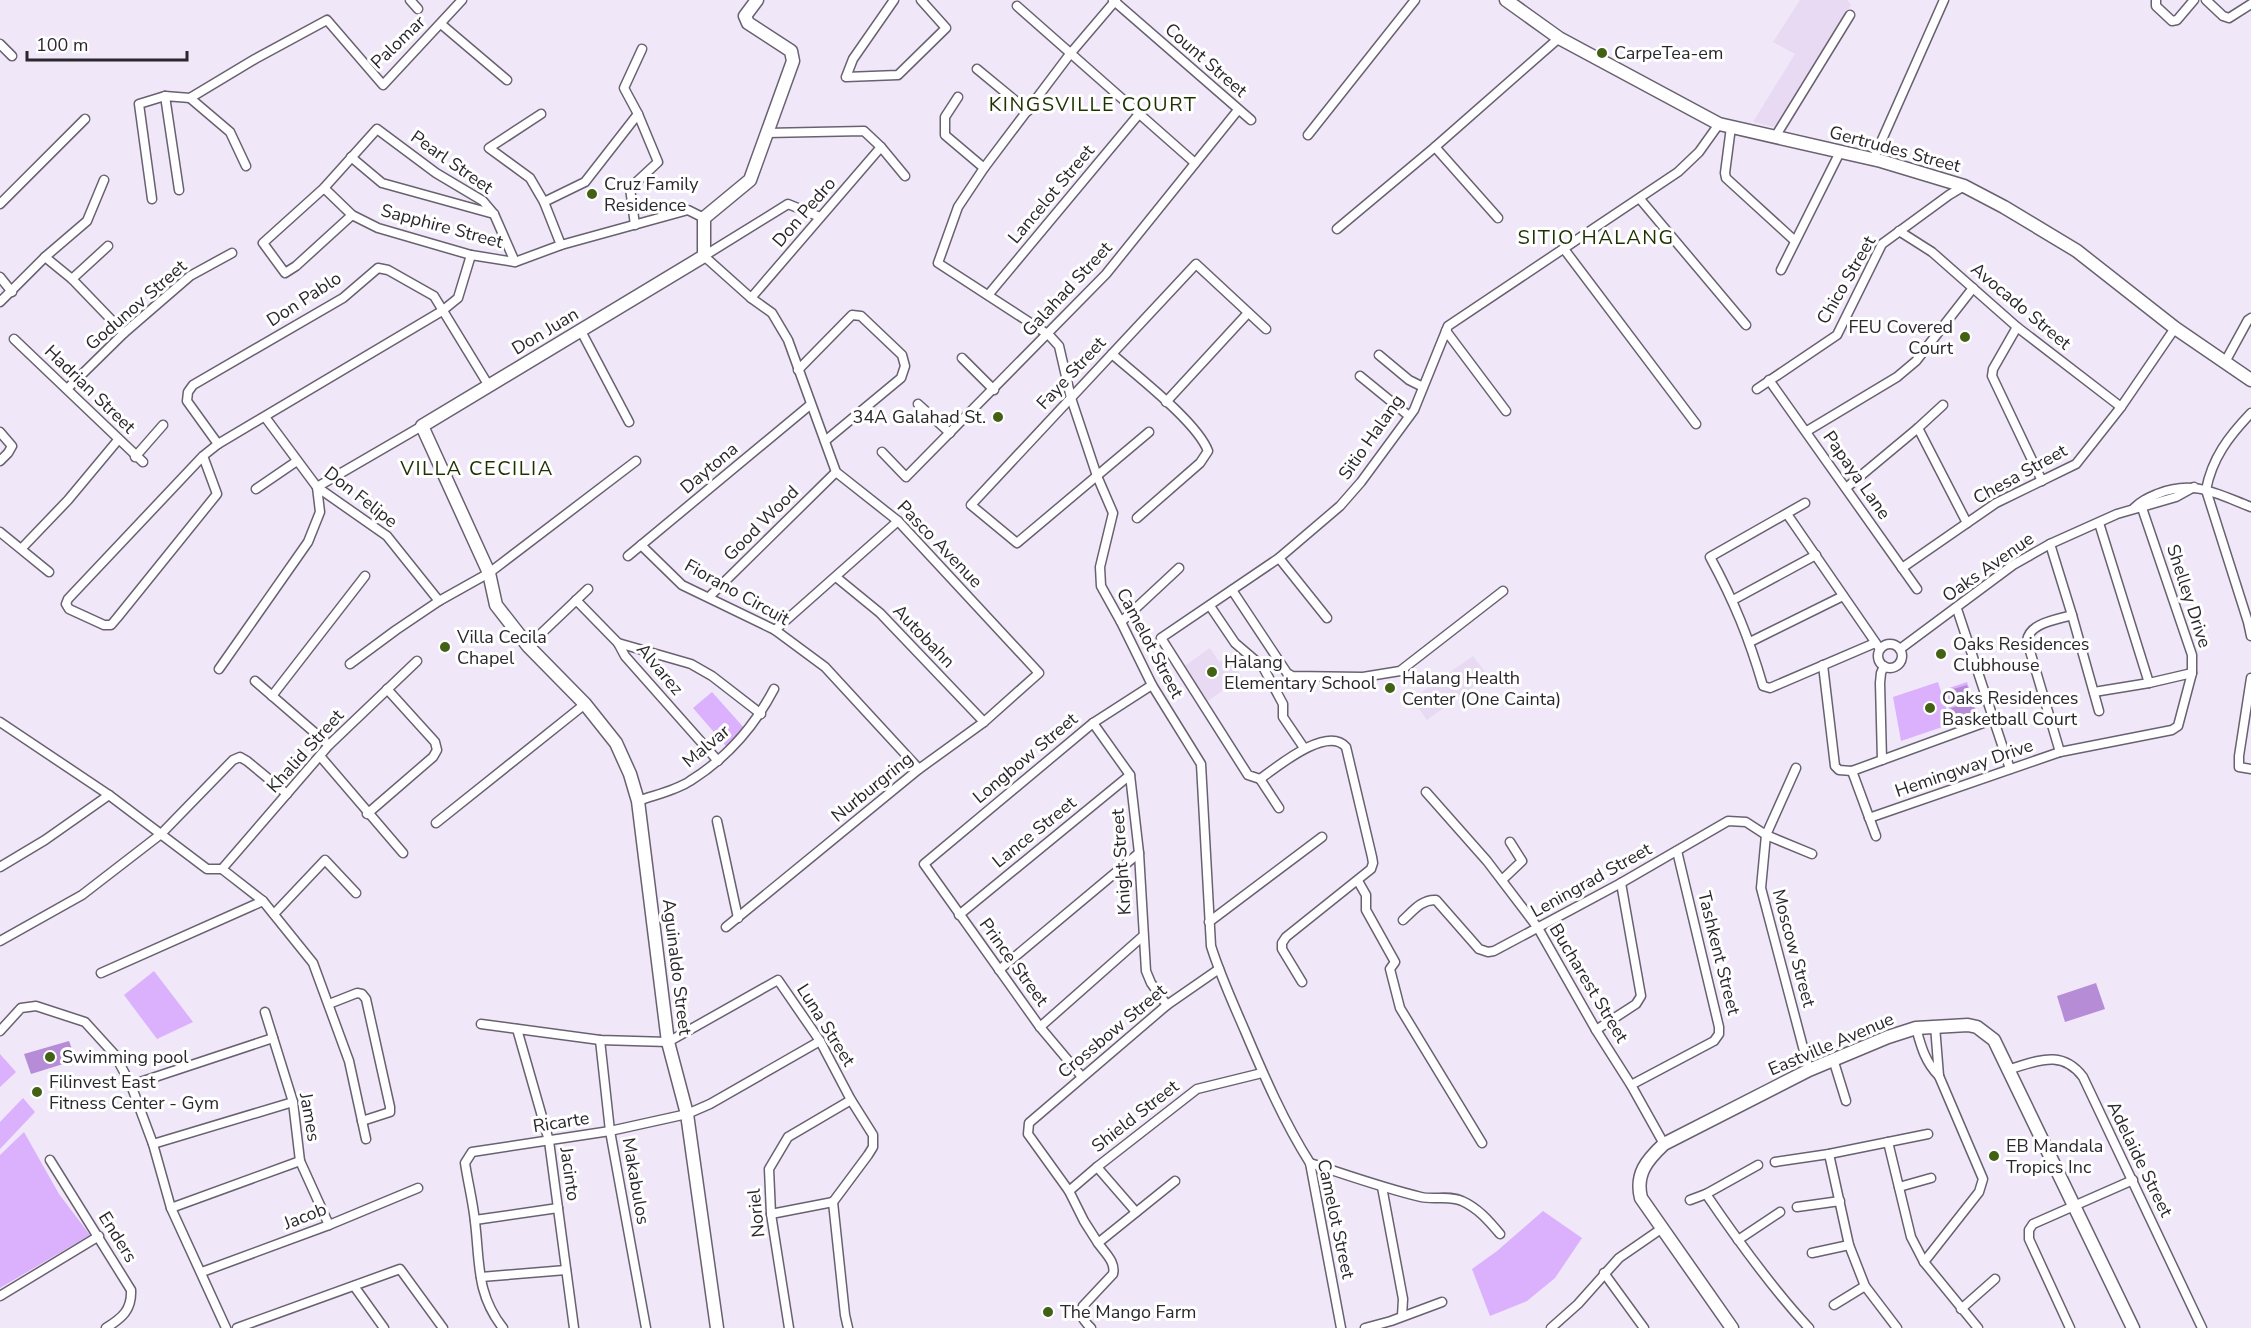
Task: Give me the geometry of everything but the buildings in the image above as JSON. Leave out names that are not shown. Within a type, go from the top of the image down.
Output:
[{"type":"street","points":[[410,0],[418,9]]},
{"type":"street","name":"Palomar","points":[[190,98],[327,20],[383,85],[462,0]]},
{"type":"street","points":[[757,0],[745,16],[748,23],[791,51],[793,61],[750,180],[704,218],[704,256],[751,298],[772,313],[788,340],[836,472]]},
{"type":"street","points":[[894,0],[853,59],[846,77],[898,75],[946,28],[921,0]]},
{"type":"street","points":[[1308,135],[1415,0]]},
{"type":"street","name":"Gertrudes Street","points":[[1506,0],[1559,38],[1725,126],[1873,160],[1964,186],[2077,251],[2175,328],[2251,380]]},
{"type":"street","points":[[1873,160],[1944,0]]},
{"type":"street","points":[[2156,0],[2156,6],[2172,21],[2177,20],[2194,0]]},
{"type":"street","points":[[2206,0],[2223,16],[2229,18],[2251,4]]},
{"type":"street","name":"Camelot Street","points":[[1115,1],[1070,54],[984,168],[958,207],[938,263],[1049,335],[1059,346],[1071,398],[1097,476],[1113,513],[1100,567],[1101,586],[1152,685],[1201,764],[1211,946],[1262,1073],[1310,1163],[1341,1328]]},
{"type":"street","name":"Count Street","points":[[1115,1],[1251,120]]},
{"type":"street","points":[[1017,6],[1195,163]]},
{"type":"street","points":[[1775,137],[1850,15]]},
{"type":"street","points":[[441,24],[507,80]]},
{"type":"street","points":[[1338,229],[1559,38]]},
{"type":"street","points":[[0,44],[12,56]]},
{"type":"street","points":[[635,225],[630,188],[658,162],[638,114],[624,88],[642,49]]},
{"type":"street","points":[[977,69],[1028,111]]},
{"type":"street","points":[[165,96],[179,190]]},
{"type":"street","points":[[152,199],[140,104],[165,96],[190,98],[230,132],[246,166]]},
{"type":"street","points":[[958,97],[945,117],[945,135],[984,168]]},
{"type":"street","name":"Galahad Street","points":[[882,452],[906,477],[1049,335],[1106,274],[1238,110]]},
{"type":"street","points":[[541,114],[489,148],[530,178],[544,202],[561,245]]},
{"type":"street","points":[[544,202],[585,182],[638,114]]},
{"type":"street","name":"Lancelot Street","points":[[989,294],[1139,114]]},
{"type":"street","points":[[0,204],[86,119]]},
{"type":"street","points":[[1725,126],[1726,178],[1795,242]]},
{"type":"street","name":"Sitio Halang","points":[[1260,779],[1248,775],[1161,638],[1279,558],[1340,506],[1361,482],[1414,410],[1448,326],[1678,172],[1725,126]]},
{"type":"street","name":"Pearl Street","points":[[351,157],[377,129],[436,173],[483,201],[494,214],[515,262]]},
{"type":"street","points":[[766,133],[864,131],[905,176]]},
{"type":"street","name":"Don Pedro","points":[[751,298],[881,147]]},
{"type":"street","points":[[1435,147],[1498,218]]},
{"type":"street","points":[[1781,270],[1840,152]]},
{"type":"street","points":[[352,215],[296,266],[285,273],[263,243],[324,188],[351,157],[382,183],[494,214]]},
{"type":"street","points":[[0,303],[45,257],[87,221],[104,180]]},
{"type":"street","name":"Chico Street","points":[[1756,389],[1838,335],[1882,244],[1948,195],[1964,186]]},
{"type":"street","name":"Sapphire Street","points":[[324,188],[352,215],[378,228],[471,255],[515,262],[561,245],[687,210],[704,218]]},
{"type":"street","points":[[1640,199],[1746,325]]},
{"type":"street","points":[[704,256],[788,204],[820,218]]},
{"type":"street","name":"Avocado Street","points":[[1899,231],[1932,252],[2017,327],[2121,407]]},
{"type":"street","points":[[72,279],[108,246]]},
{"type":"street","points":[[1564,249],[1696,424]]},
{"type":"street","name":"Godunov Street","points":[[68,389],[124,333],[190,276],[232,253]]},
{"type":"street","points":[[203,456],[217,494],[111,625],[104,625],[69,609],[66,604],[68,599],[203,456],[218,444],[442,311],[458,298],[471,255]]},
{"type":"street","name":"Don Juan","points":[[317,487],[704,256]]},
{"type":"street","points":[[45,257],[72,279],[124,333]]},
{"type":"street","name":"Faye Street","points":[[1097,476],[1017,543],[971,505],[1196,264],[1248,313]]},
{"type":"street","name":"Don Pablo","points":[[218,444],[187,401],[188,392],[193,385],[343,298],[378,268],[388,270],[434,296],[489,386]]},
{"type":"street","points":[[0,277],[12,292]]},
{"type":"street","points":[[1807,431],[1897,377],[1910,366],[1974,288]]},
{"type":"street","points":[[1166,402],[1248,313],[1266,329]]},
{"type":"street","points":[[798,370],[852,315],[861,316],[903,355],[905,366],[902,378],[825,441]]},
{"type":"street","points":[[2225,362],[2247,320],[2251,318]]},
{"type":"street","points":[[2017,327],[1993,369],[1992,376],[2042,481]]},
{"type":"street","name":"Chesa Street","points":[[1902,568],[1996,503],[2076,464],[2121,407],[2175,328]]},
{"type":"street","points":[[581,331],[629,422]]},
{"type":"street","points":[[1446,331],[1506,411]]},
{"type":"street","name":"Hadrian Street","points":[[14,339],[68,389],[135,457],[143,462]]},
{"type":"street","points":[[1112,354],[1204,439],[1208,451],[1200,463],[1137,518]]},
{"type":"street","points":[[1379,355],[1409,380],[1423,387]]},
{"type":"street","points":[[962,358],[994,390]]},
{"type":"street","points":[[1360,376],[1409,416]]},
{"type":"street","name":"Papaya Lane","points":[[1769,380],[1917,589]]},
{"type":"street","points":[[918,404],[950,433]]},
{"type":"street","name":"Daytona","points":[[628,556],[810,405]]},
{"type":"street","points":[[1846,488],[1943,405]]},
{"type":"street","points":[[2251,413],[2230,434],[2217,455],[2206,490],[2251,636]]},
{"type":"street","name":"Don Felipe","points":[[265,417],[317,487],[387,536],[439,602]]},
{"type":"street","points":[[135,457],[162,425]]},
{"type":"street","name":"Aguinaldo Street","points":[[422,426],[489,573],[496,605],[528,646],[585,704],[616,743],[630,774],[638,801],[668,1042],[687,1114],[717,1328]]},
{"type":"street","points":[[1918,428],[1967,523]]},
{"type":"street","points":[[0,432],[12,446],[0,461]]},
{"type":"street","points":[[1097,476],[1149,432]]},
{"type":"street","points":[[22,549],[68,500],[118,440]]},
{"type":"street","points":[[256,489],[297,461]]},
{"type":"street","points":[[350,664],[396,630],[489,573],[636,461]]},
{"type":"street","name":"Pasco Avenue","points":[[836,472],[898,521],[1039,673]]},
{"type":"street","name":"Good Wood","points":[[709,597],[836,472]]},
{"type":"street","points":[[219,669],[308,542],[320,512],[317,487]]},
{"type":"street","name":"Oaks Avenue","points":[[1900,649],[1957,609],[2013,565],[2050,544],[2138,508],[2141,501],[2172,488],[2194,487],[2251,507]]},
{"type":"street","points":[[1787,514],[1878,646],[1878,659],[1884,666],[1893,667],[1900,662],[1902,653],[1897,645],[1888,644],[1878,646],[1823,665],[1766,688],[1733,600],[1710,557],[1805,503]]},
{"type":"street","name":"Shelley Drive","points":[[2138,508],[2192,655],[2192,674],[2180,724],[2176,728]]},
{"type":"street","points":[[775,630],[898,521]]},
{"type":"street","points":[[2099,523],[2149,683]]},
{"type":"street","points":[[0,532],[49,572]]},
{"type":"street","points":[[2050,544],[2099,711]]},
{"type":"street","name":"Fiorano Circuit","points":[[641,545],[682,585],[775,630],[825,667],[919,769]]},
{"type":"street","points":[[1733,600],[1816,555]]},
{"type":"street","points":[[1279,558],[1327,618]]},
{"type":"street","points":[[1121,622],[1179,568]]},
{"type":"street","points":[[272,696],[365,576]]},
{"type":"street","name":"Autobahn","points":[[836,577],[880,613],[984,723]]},
{"type":"street","points":[[528,646],[588,588]]},
{"type":"street","points":[[1232,590],[1287,673],[1293,676],[1326,678],[1363,677],[1400,671],[1503,591]]},
{"type":"street","points":[[1750,642],[1843,596]]},
{"type":"street","name":"Alvarez","points":[[576,600],[618,643],[626,656],[718,761]]},
{"type":"street","points":[[1210,606],[1235,643],[1263,667],[1283,704],[1283,717],[1304,748]]},
{"type":"street","points":[[1957,609],[2010,770]]},
{"type":"street","points":[[2060,752],[2027,636],[2032,628],[2072,615]]},
{"type":"street","points":[[618,643],[691,664],[711,676],[761,714]]},
{"type":"street","name":"Khalid Street","points":[[222,869],[329,745],[417,661]]},
{"type":"street","points":[[1823,665],[1835,766],[1838,769],[1852,771],[1994,719]]},
{"type":"street","points":[[1882,760],[1880,682],[1884,666]]},
{"type":"street","name":"Nurburgring","points":[[726,927],[919,769],[984,723],[1039,673]]},
{"type":"street","points":[[2094,692],[2192,674]]},
{"type":"street","points":[[2251,678],[2240,744],[2239,767],[2251,770]]},
{"type":"street","points":[[255,681],[329,745]]},
{"type":"street","name":"Longbow Street","points":[[924,864],[1093,723],[1152,685]]},
{"type":"street","points":[[367,814],[433,757],[437,750],[435,742],[387,689]]},
{"type":"street","name":"Malvar","points":[[638,801],[689,782],[718,761],[742,739],[761,714],[774,689]]},
{"type":"street","points":[[436,823],[585,704]]},
{"type":"street","points":[[0,722],[109,795],[207,869],[222,869],[263,900],[313,963],[349,1061],[366,1139]]},
{"type":"street","name":"Knight Street","points":[[1093,723],[1130,775],[1139,853],[1146,971],[1151,983],[1167,1005]]},
{"type":"street","name":"Hemingway Drive","points":[[1869,818],[2060,752],[2176,728]]},
{"type":"street","points":[[1279,808],[1260,779],[1304,748],[1339,740],[1346,747],[1373,863],[1371,869],[1358,881],[1286,937],[1282,943],[1282,950],[1302,982]]},
{"type":"street","points":[[320,756],[367,814],[403,853]]},
{"type":"street","points":[[0,941],[82,896],[161,834],[233,760],[240,757],[247,761],[287,795]]},
{"type":"street","name":"Moscow Street","points":[[1796,768],[1766,835],[1761,888],[1809,1070]]},
{"type":"street","points":[[1852,771],[1876,836]]},
{"type":"street","name":"Lance Street","points":[[959,915],[1130,775]]},
{"type":"street","name":"Bucharest Street","points":[[1426,792],[1502,880],[1538,928],[1664,1144]]},
{"type":"street","points":[[0,867],[45,840],[109,795]]},
{"type":"street","points":[[717,821],[738,918]]},
{"type":"street","name":"Leningrad Street","points":[[1403,920],[1422,903],[1427,900],[1436,900],[1479,949],[1494,951],[1621,883],[1728,821],[1746,822],[1766,835],[1812,854]]},
{"type":"street","points":[[1209,922],[1322,837]]},
{"type":"street","points":[[1502,880],[1522,861],[1510,842]]},
{"type":"street","name":"Tashkent Street","points":[[1631,1084],[1714,1041],[1719,1034],[1677,851]]},
{"type":"street","points":[[999,970],[1139,853]]},
{"type":"street","points":[[274,914],[325,860],[356,893]]},
{"type":"street","name":"Prince Street","points":[[924,864],[1040,1027],[1082,1077]]},
{"type":"street","points":[[1358,881],[1366,896],[1366,910],[1395,962],[1390,969],[1397,1001],[1482,1143]]},
{"type":"street","points":[[1596,1030],[1636,1004],[1641,996],[1621,883]]},
{"type":"street","points":[[101,973],[263,900]]},
{"type":"street","points":[[1040,1027],[1143,936]]},
{"type":"street","name":"Crossbow Street","points":[[1069,1191],[1028,1134],[1029,1123],[1167,1005],[1219,969]]},
{"type":"street","name":"Luna Street","points":[[668,1042],[778,980],[820,1041],[851,1100],[873,1135],[873,1147],[833,1202]]},
{"type":"street","points":[[328,1004],[357,993],[362,994],[366,999],[390,1112],[362,1121]]},
{"type":"street","points":[[0,1030],[21,1008],[36,1006],[86,1022],[114,1055],[131,1085],[153,1144],[171,1208],[226,1328]]},
{"type":"street","name":"James","points":[[265,1012],[293,1102],[300,1161],[329,1225]]},
{"type":"street","points":[[481,1024],[600,1040],[668,1042]]},
{"type":"street","name":"Eastville Avenue","points":[[1732,1328],[1641,1198],[1638,1187],[1642,1169],[1649,1157],[1664,1144],[1833,1059],[1916,1028],[1968,1025],[1977,1027],[1994,1040],[2133,1328]]},
{"type":"street","points":[[1924,1262],[1979,1192],[1983,1179],[1939,1076],[1935,1026]]},
{"type":"street","points":[[1916,1028],[1930,1067],[1939,1076]]},
{"type":"street","name":"Jacinto","points":[[517,1029],[549,1141],[574,1328]]},
{"type":"street","points":[[131,1085],[273,1038]]},
{"type":"street","name":"Makabulos","points":[[600,1040],[610,1131],[645,1328]]},
{"type":"street","name":"Ricarte","points":[[503,1328],[491,1312],[482,1289],[475,1220],[465,1163],[472,1152],[610,1131],[687,1114],[710,1104],[820,1041]]},
{"type":"street","points":[[1833,1059],[1846,1101]]},
{"type":"street","name":"Adelaide Street","points":[[2010,1070],[2046,1059],[2062,1060],[2073,1066],[2083,1077],[2202,1328]]},
{"type":"street","name":"Shield Street","points":[[1069,1191],[1197,1089],[1262,1073]]},
{"type":"street","name":"Noriel","points":[[789,1328],[771,1214],[769,1169],[788,1137],[851,1100]]},
{"type":"street","points":[[153,1144],[293,1102]]},
{"type":"street","points":[[1775,1162],[1829,1154],[1928,1134]]},
{"type":"street","points":[[1888,1142],[1911,1237],[1924,1262],[1978,1328]]},
{"type":"street","points":[[1829,1154],[1849,1245],[1865,1286],[1893,1327]]},
{"type":"street","name":"Enders","points":[[50,1160],[131,1290],[128,1309],[121,1319],[106,1328]]},
{"type":"street","points":[[171,1208],[300,1161]]},
{"type":"street","points":[[1310,1163],[1382,1187],[1425,1198],[1458,1199],[1480,1212],[1500,1234]]},
{"type":"street","points":[[1690,1200],[1706,1194],[1758,1165]]},
{"type":"street","points":[[1097,1167],[1137,1212]]},
{"type":"street","points":[[1899,1187],[1931,1178]]},
{"type":"street","points":[[2070,1328],[2029,1239],[2029,1230],[2033,1224],[2133,1180]]},
{"type":"street","points":[[1098,1243],[1175,1181]]},
{"type":"street","points":[[1382,1187],[1403,1299],[1402,1316]]},
{"type":"street","name":"Jacob","points":[[202,1272],[329,1225],[418,1188]]},
{"type":"street","points":[[1069,1191],[1084,1221],[1114,1265],[1113,1274],[1083,1306],[1081,1312],[1083,1319],[1092,1328]]},
{"type":"street","points":[[1706,1194],[1783,1300],[1809,1328]]},
{"type":"street","points":[[1797,1207],[1840,1201]]},
{"type":"street","points":[[771,1214],[833,1202],[844,1316],[848,1328]]},
{"type":"street","points":[[475,1220],[558,1208]]},
{"type":"street","points":[[1738,1240],[1780,1212]]},
{"type":"street","points":[[1551,1328],[1578,1304],[1619,1258],[1661,1229]]},
{"type":"street","points":[[0,1296],[99,1236]]},
{"type":"street","points":[[1812,1253],[1849,1245]]},
{"type":"street","points":[[237,1328],[400,1269],[443,1328]]},
{"type":"street","points":[[481,1277],[566,1270]]},
{"type":"street","points":[[1604,1273],[1644,1328]]},
{"type":"street","points":[[1961,1309],[1995,1279]]},
{"type":"street","points":[[354,1286],[384,1328]]},
{"type":"street","points":[[1834,1305],[1865,1286]]},
{"type":"street","points":[[1365,1328],[1442,1302]]},
{"type":"shaded area","points":[[1800,0],[1847,0],[1851,5],[1777,128],[1753,122],[1795,54],[1773,42]]},
{"type":"shaded area","name":"Halang Elementary School","points":[[1210,648],[1219,662],[1229,657],[1242,677],[1205,703],[1183,667]]},
{"type":"shaded area","points":[[1473,656],[1488,676],[1427,720],[1412,699]]},
{"type":"shaded area","points":[[1938,682],[1951,724],[1901,741],[1893,697]]},
{"type":"shaded area","points":[[1967,682],[1977,713],[1953,721],[1943,690]]},
{"type":"shaded area","points":[[1967,685],[1975,712],[1953,718],[1951,708],[1958,706],[1953,689]]},
{"type":"shaded area","points":[[712,692],[745,729],[726,746],[693,708]]},
{"type":"shaded area","points":[[154,971],[193,1022],[157,1039],[124,995]]},
{"type":"shaded area","points":[[2096,983],[2105,1009],[2065,1022],[2057,996]]},
{"type":"shaded area","name":"Swimming pool","points":[[69,1041],[76,1060],[31,1074],[24,1054]]},
{"type":"shaded area","points":[[0,1054],[16,1072],[0,1087]]},
{"type":"shaded area","points":[[23,1098],[35,1112],[0,1149],[0,1122]]},
{"type":"shaded area","points":[[24,1132],[59,1194],[90,1235],[0,1288],[0,1155]]},
{"type":"shaded area","points":[[1543,1211],[1582,1238],[1555,1278],[1527,1301],[1490,1316],[1472,1269],[1497,1251]]},
{"type":"place","name":"CarpeTea-em","points":[[1602,53]]},
{"type":"place","name":"Cruz Family Residence","points":[[592,194]]},
{"type":"place","name":"FEU Covered Court","points":[[1965,337]]},
{"type":"place","name":"34A Galahad St.","points":[[998,417]]},
{"type":"place","name":"Villa Cecila Chapel","points":[[445,647]]},
{"type":"place","name":"Oaks Residences Clubhouse","points":[[1941,654]]},
{"type":"place","name":"Halang Elementary School","points":[[1212,672]]},
{"type":"place","name":"Halang Health Center (One Cainta)","points":[[1390,688]]},
{"type":"place","name":"Oaks Residences Basketball Court","points":[[1930,708]]},
{"type":"place","name":"Swimming pool","points":[[50,1057]]},
{"type":"place","name":"Filinvest East Fitness Center - Gym","points":[[37,1092]]},
{"type":"place","name":"EB Mandala Tropics Inc","points":[[1994,1156]]},
{"type":"place","name":"The Mango Farm","points":[[1048,1312]]},
{"type":"district","name":"KINGSVILLE COURT","points":[[1093,104]]},
{"type":"district","name":"SITIO HALANG","points":[[1596,237]]},
{"type":"district","name":"VILLA CECILIA","points":[[477,468]]}]
